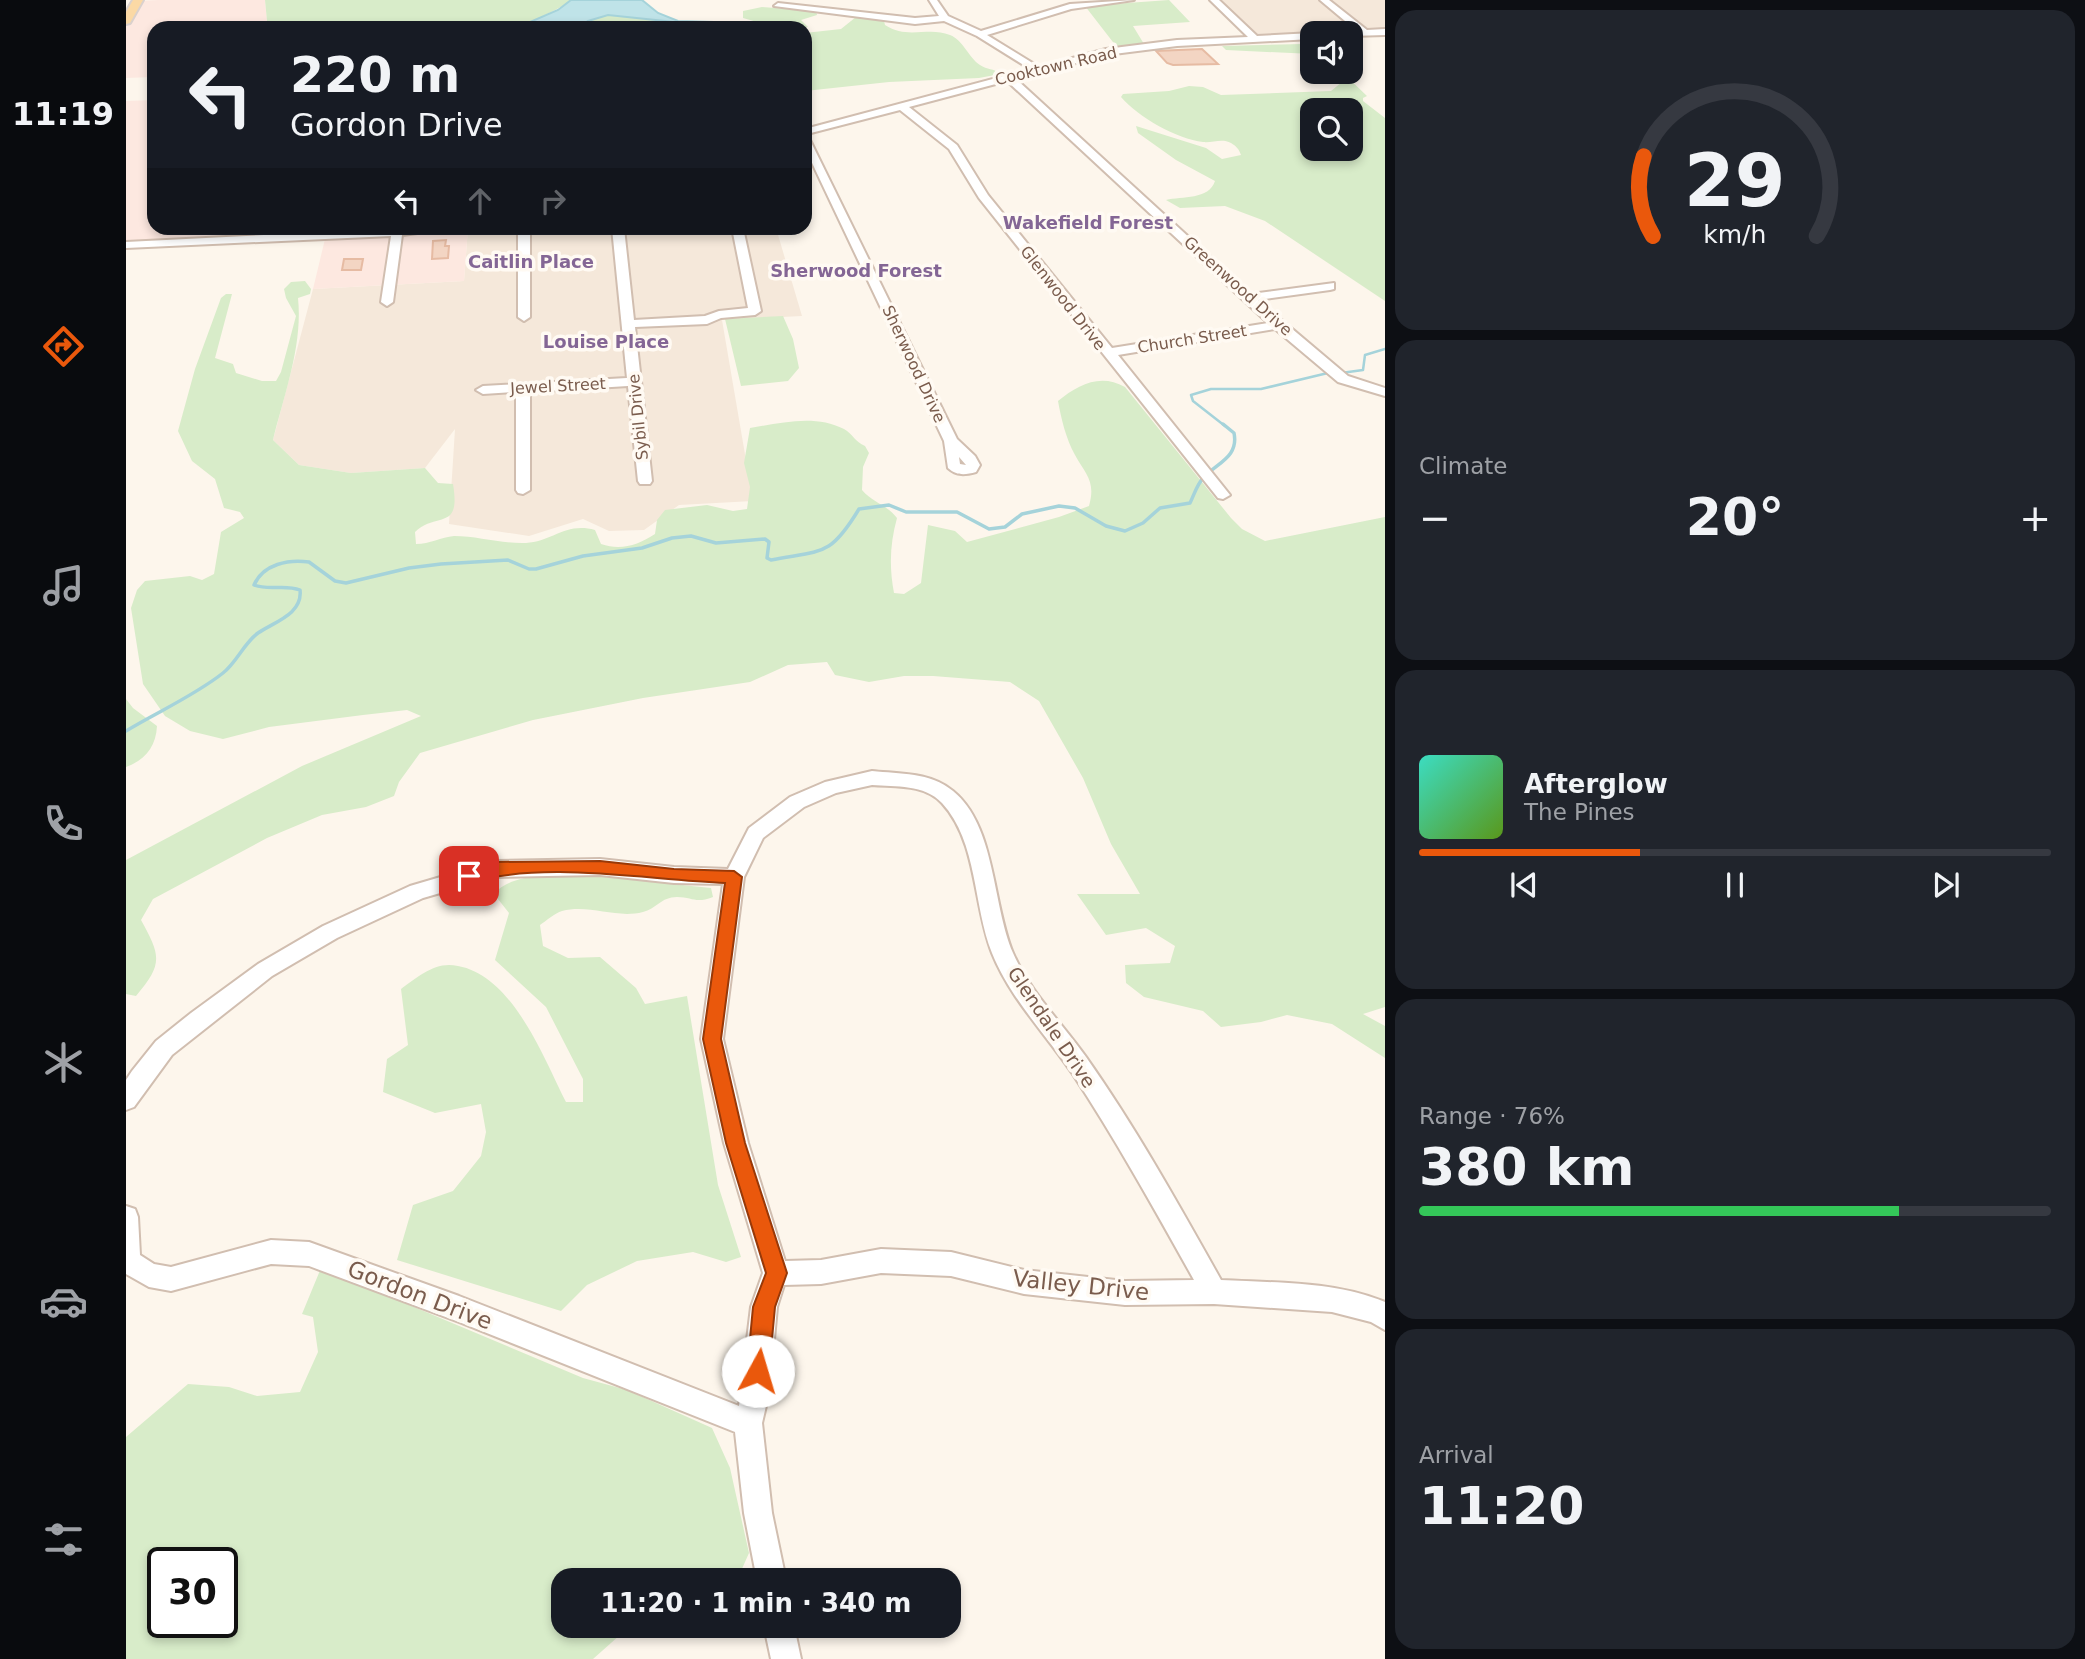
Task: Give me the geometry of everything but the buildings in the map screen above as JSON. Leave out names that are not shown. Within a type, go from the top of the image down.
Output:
[{"type":"main road","points":[[126,21],[138,0]]},
{"type":"street","points":[[933,0],[945,18]]},
{"type":"street","points":[[980,34],[1070,7],[1130,0]]},
{"type":"street","points":[[1214,0],[1255,38]]},
{"type":"street","points":[[1324,0],[1365,33],[1385,32]]},
{"type":"street","points":[[778,6],[915,21],[945,18],[980,34],[1036,69]]},
{"type":"street","name":"Cooktown Road","points":[[812,132],[1080,57],[1146,47],[1300,36]]},
{"type":"street","name":"Greenwood Drive","points":[[1008,77],[1278,325],[1338,375],[1385,392]]},
{"type":"street","name":"Glenwood Drive","points":[[901,106],[953,147],[983,196],[1218,489]]},
{"type":"street","name":"Sherwood Drive","points":[[812,149],[950,441]]},
{"type":"street","points":[[126,246],[339,235]]},
{"type":"street","points":[[387,302],[397,235]]},
{"type":"street","points":[[524,235],[524,317]]},
{"type":"street","name":"Sybil Drive","points":[[619,235],[645,481]]},
{"type":"street","points":[[628,324],[707,320],[719,315],[755,311],[739,235]]},
{"type":"street","name":"Church Street","points":[[1249,298],[1331,286]]},
{"type":"street","name":"Church Street","points":[[1107,353],[1278,325]]},
{"type":"street","name":"Jewel Street","points":[[483,390],[634,382]]},
{"type":"street","points":[[523,388],[523,489]]},
{"type":"street","name":"Glendale Drive","points":[[776,1273],[736,1143],[712,1039],[734,877],[756,833],[797,802],[832,787],[872,778],[923,782],[947,796],[968,822],[1002,951],[1020,986],[1079,1065],[1136,1155],[1214,1292]]},
{"type":"street","points":[[126,1100],[164,1048],[265,970],[330,932],[416,892],[495,869],[600,867],[674,875],[734,877]]},
{"type":"street","name":"Gordon Drive","points":[[126,1216],[128,1261],[149,1275],[171,1279],[271,1252],[309,1254],[459,1309],[748,1423]]},
{"type":"street","name":"Valley Drive","points":[[776,1273],[821,1272],[881,1261],[951,1265],[1024,1282],[1125,1293],[1214,1292],[1332,1299],[1377,1311],[1385,1317]]},
{"type":"street","points":[[769,1568],[758,1513],[748,1423],[756,1393],[764,1307],[776,1273]]},
{"type":"street","points":[[782,1638],[786,1659]]},
{"type":"shaded area","points":[[265,0],[267,21],[147,21],[147,77],[126,78],[126,26],[140,1]]},
{"type":"shaded area","points":[[1217,0],[1385,0],[1385,31],[1363,32],[1363,21],[1300,21],[1300,34],[1257,35]]},
{"type":"shaded area","points":[[147,100],[147,235],[288,235],[126,241],[126,101]]},
{"type":"shaded area","points":[[384,235],[467,235],[464,281],[313,289],[325,239]]},
{"type":"shaded area","points":[[467,235],[778,235],[802,316],[722,320],[753,501],[679,505],[644,530],[609,531],[583,519],[529,536],[449,524],[455,429],[425,468],[351,473],[299,465],[273,440],[313,289],[464,281]]},
{"type":"green space","points":[[265,0],[571,0],[535,21],[267,21]]},
{"type":"green space","points":[[1169,0],[1190,22],[1133,26],[1144,44],[1116,46],[1085,6]]},
{"type":"green space","points":[[762,7],[816,11],[817,15],[802,21],[755,21],[743,18],[743,11]]},
{"type":"green space","points":[[608,15],[665,21],[588,21]]},
{"type":"green space","points":[[856,17],[884,21],[885,25],[902,32],[950,35],[959,41],[980,65],[1000,74],[979,78],[889,82],[812,90],[812,32],[841,29]]},
{"type":"green space","points":[[1300,44],[1300,53],[1226,50],[1222,46]]},
{"type":"green space","points":[[1340,84],[1354,84],[1367,96],[1300,98],[1300,161],[1363,161],[1363,101],[1385,118],[1385,301],[1265,221],[1225,206],[1180,208],[1166,200],[1201,194],[1212,187],[1215,181],[1176,160],[1138,133],[1136,126],[1206,148],[1222,159],[1241,155],[1236,147],[1228,142],[1203,142],[1170,132],[1137,112],[1121,97],[1123,94],[1169,91],[1189,86],[1203,87],[1221,95],[1331,91]]},
{"type":"green space","points":[[305,281],[311,289],[310,294],[298,298],[295,352],[273,440],[299,465],[351,473],[425,468],[438,483],[453,484],[454,509],[445,518],[431,522],[415,532],[416,544],[454,536],[526,543],[567,530],[584,528],[595,530],[601,544],[622,547],[636,544],[655,534],[657,520],[665,510],[707,505],[733,511],[747,509],[750,487],[744,463],[750,428],[786,422],[821,422],[844,429],[865,446],[869,453],[863,467],[862,490],[897,518],[891,574],[894,593],[904,594],[921,583],[928,525],[955,531],[967,542],[1089,506],[1091,484],[1069,442],[1058,401],[1081,386],[1098,381],[1125,387],[1231,518],[1242,529],[1265,541],[1385,517],[1385,1007],[1363,1014],[1385,1026],[1385,1058],[1332,1024],[1287,1015],[1261,1022],[1221,1027],[1203,1011],[1144,997],[1126,983],[1125,965],[1170,963],[1175,946],[1146,928],[1106,935],[1077,894],[1140,894],[1111,844],[1083,778],[1039,701],[1010,682],[904,676],[869,682],[835,675],[827,662],[788,665],[750,682],[643,698],[533,720],[420,753],[399,782],[394,796],[366,807],[322,815],[267,838],[153,899],[141,920],[155,951],[155,967],[136,996],[126,994],[126,860],[302,766],[421,716],[407,710],[363,715],[269,727],[223,739],[190,731],[165,716],[143,684],[131,608],[137,590],[145,581],[190,576],[202,580],[214,574],[221,532],[244,518],[240,512],[224,508],[215,479],[192,461],[178,431],[195,369],[221,298],[232,294],[215,358],[233,364],[236,373],[262,381],[276,381],[281,372],[296,316],[284,289],[291,282]]},
{"type":"green space","points":[[783,316],[793,339],[799,368],[788,381],[741,386],[725,319]]},
{"type":"green space","points":[[126,699],[133,708],[157,726],[148,752],[139,761],[126,767]]},
{"type":"green space","points":[[576,874],[711,888],[713,897],[707,899],[671,898],[648,910],[633,914],[572,909],[559,912],[540,925],[543,946],[568,958],[600,957],[636,988],[645,1004],[687,996],[718,1185],[741,1257],[726,1262],[693,1252],[637,1261],[587,1285],[561,1311],[397,1260],[413,1205],[453,1191],[481,1156],[486,1132],[481,1104],[435,1113],[383,1092],[387,1059],[408,1045],[401,989],[430,970],[449,965],[471,970],[490,981],[507,997],[535,1039],[566,1102],[583,1102],[583,1079],[546,1007],[495,960],[509,913],[494,894],[511,882],[521,879]]},
{"type":"green space","points":[[321,1268],[583,1378],[627,1390],[712,1428],[730,1468],[749,1553],[742,1568],[551,1568],[551,1638],[617,1638],[593,1659],[126,1659],[126,1437],[188,1384],[229,1387],[257,1396],[300,1392],[318,1352],[313,1317],[302,1314]]},
{"type":"water","points":[[571,0],[642,0],[658,13],[678,21],[608,15],[588,21],[532,21],[558,10]]},
{"type":"waterway","points":[[1341,373],[1363,370],[1365,355],[1385,349]]},
{"type":"waterway","points":[[1225,426],[1193,401],[1191,395],[1211,389],[1261,389],[1332,372]]},
{"type":"waterway","points":[[126,731],[212,681],[228,669],[253,637],[292,611],[300,598],[300,590],[254,585],[264,572],[285,562],[309,562],[335,581],[346,583],[409,568],[441,564],[508,560],[529,569],[536,569],[583,556],[642,548],[672,538],[691,536],[716,543],[765,539],[769,542],[767,558],[771,560],[824,549],[840,536],[859,509],[889,505],[906,512],[957,512],[989,529],[1005,527],[1022,514],[1059,506],[1075,508],[1106,526],[1125,531],[1143,523],[1160,508],[1190,503],[1202,480],[1226,459],[1233,448],[1234,433],[1223,424]]},
{"type":"district","name":"Wakefield Forest","points":[[1088,222]]},
{"type":"district","name":"Caitlin Place","points":[[531,261]]},
{"type":"district","name":"Sherwood Forest","points":[[856,270]]},
{"type":"district","name":"Louise Place","points":[[606,341]]},
{"type":"route","points":[[469,876],[495,869],[600,867],[674,875],[734,877],[712,1039],[736,1143],[776,1273],[764,1307],[758,1371]]}]
